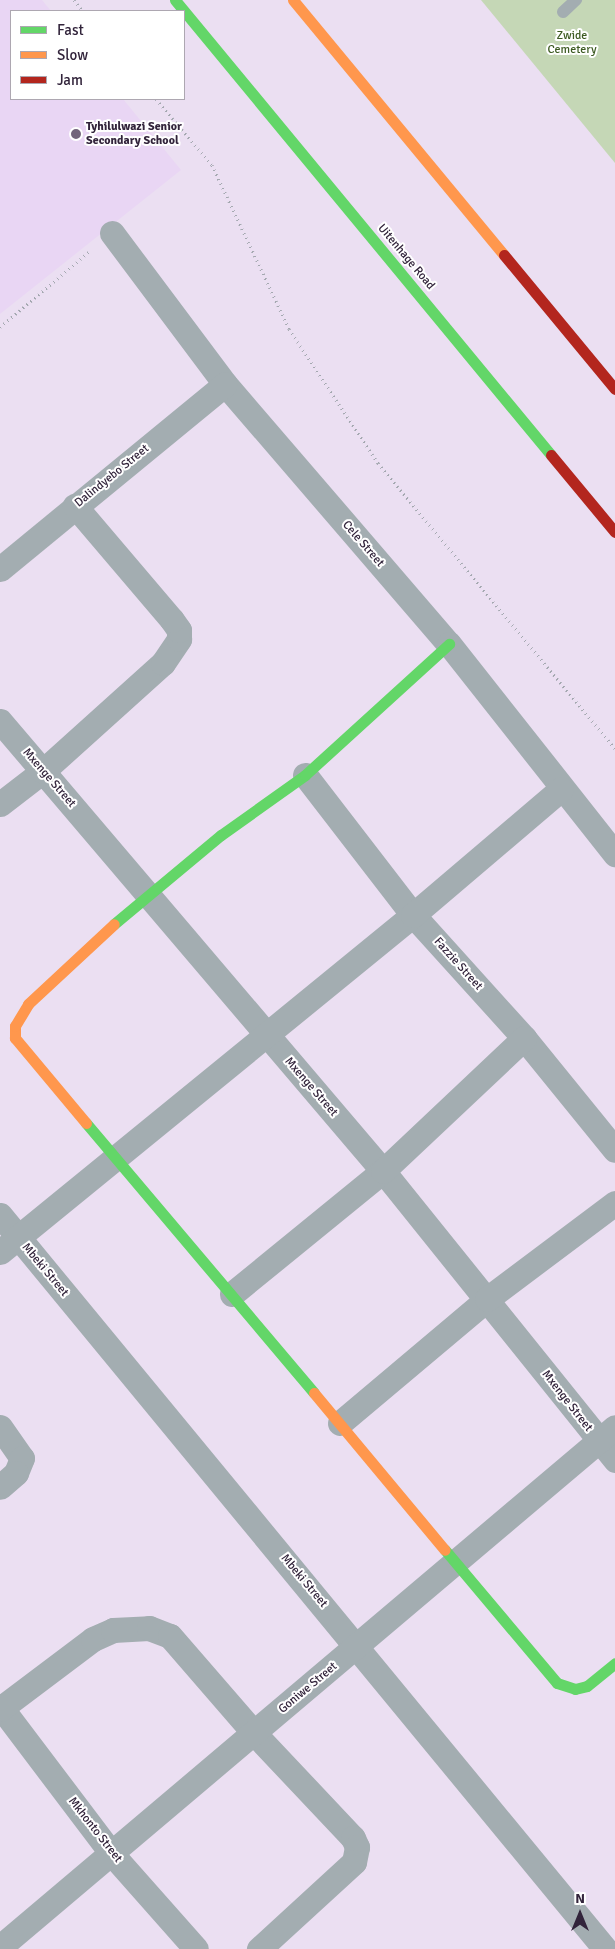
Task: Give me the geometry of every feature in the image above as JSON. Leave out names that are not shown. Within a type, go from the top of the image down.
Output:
[{"type":"street","name":"Uitenhage Road","points":[[175,0],[183,10]]},
{"type":"street","points":[[293,0],[615,389]]},
{"type":"street","name":"Uitenhage Road","points":[[185,12],[615,532]]},
{"type":"street","name":"Cele Street","points":[[112,233],[225,384],[449,644],[561,789],[615,854]]},
{"type":"street","name":"Dalindyebo Street","points":[[0,569],[225,384]]},
{"type":"street","points":[[0,804],[43,771],[163,663],[179,639],[179,630],[172,620],[75,506]]},
{"type":"street","points":[[449,644],[305,775],[221,835],[148,893],[28,1004],[16,1026],[15,1038],[20,1048],[232,1294],[557,1683],[570,1689],[587,1686],[615,1663]]},
{"type":"street","name":"Mxenge Street","points":[[0,721],[383,1171],[487,1299],[607,1434],[615,1460]]},
{"type":"street","name":"Fazzie Street","points":[[305,775],[413,915],[524,1038],[615,1150]]},
{"type":"street","points":[[9,1245],[117,1159],[265,1034],[413,915],[561,789]]},
{"type":"street","points":[[232,1294],[383,1171],[524,1038]]},
{"type":"street","points":[[340,1424],[487,1299],[615,1203]]},
{"type":"street","name":"Mbeki Street","points":[[0,1215],[9,1245],[358,1646],[605,1949]]},
{"type":"street","points":[[0,1427],[22,1458],[16,1473],[0,1487]]},
{"type":"street","name":"Goniwe Street","points":[[0,1947],[607,1434]]},
{"type":"street","points":[[0,1708],[93,1639],[113,1630],[149,1628],[170,1636],[254,1733],[353,1838],[357,1847],[354,1862],[259,1949]]},
{"type":"street","name":"Mkhonto Street","points":[[0,1708],[111,1854],[196,1949]]},
{"type":"lane","points":[[563,12],[576,0]]},
{"type":"path","points":[[74,0],[82,10]]},
{"type":"path","points":[[157,100],[212,165],[289,329],[378,463],[615,748]]},
{"type":"path","points":[[0,328],[112,233]]},
{"type":"shaded area","name":"Tyhilulwazi Senior Secondary School","points":[[0,0],[42,0],[50,10],[10,10],[10,100],[124,100],[181,170],[0,314]]},
{"type":"green space","name":"Zwide Cemetery","points":[[481,0],[615,0],[615,163]]},
{"type":"traffic: fast","points":[[175,0],[183,10]]},
{"type":"traffic: fast","points":[[185,12],[551,455]]},
{"type":"traffic: fast","points":[[114,924],[221,835],[305,775],[449,644]]},
{"type":"traffic: fast","points":[[86,1123],[314,1393]]},
{"type":"traffic: fast","points":[[445,1550],[557,1683],[575,1689],[587,1686],[615,1663]]},
{"type":"traffic: slow","points":[[293,0],[504,255]]},
{"type":"traffic: slow","points":[[86,1123],[15,1038],[15,1026],[28,1004],[114,924]]},
{"type":"traffic: slow","points":[[314,1393],[445,1550]]},
{"type":"traffic: jam","points":[[504,255],[615,389]]},
{"type":"traffic: jam","points":[[551,455],[615,532]]},
{"type":"place","name":"Tyhilulwazi Senior Secondary School","points":[[76,134]]}]
